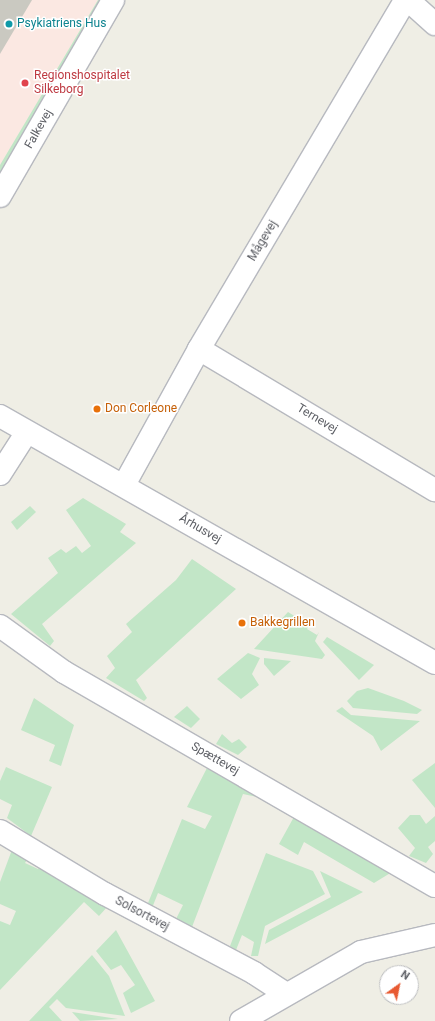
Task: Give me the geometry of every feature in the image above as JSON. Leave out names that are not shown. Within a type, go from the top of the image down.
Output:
[{"type":"street","name":"Falkevej","points":[[0,196],[113,0]]},
{"type":"street","points":[[407,0],[435,24]]},
{"type":"street","name":"Mågevej","points":[[124,484],[199,349],[407,0]]},
{"type":"street","name":"Ternevej","points":[[199,349],[435,490]]},
{"type":"street","name":"Århusvej","points":[[0,416],[124,484],[398,644],[435,663]]},
{"type":"street","points":[[0,474],[27,432]]},
{"type":"street","name":"Spættevej","points":[[0,626],[64,672],[435,886]]},
{"type":"street","name":"Århusvej","points":[[398,644],[435,669]]},
{"type":"street","name":"Solsortevej","points":[[0,831],[105,894],[254,973],[286,994]]},
{"type":"street","points":[[241,1021],[361,952],[435,935]]},
{"type":"shaded area","name":"Regionshospitalet Silkeborg","points":[[0,0],[98,0],[0,165]]},
{"type":"green space","points":[[98,0],[103,0],[0,175],[0,165]]},
{"type":"green space","points":[[83,498],[126,524],[120,532],[136,543],[42,624],[54,641],[50,646],[11,614],[58,573],[48,558],[61,549],[66,553],[76,546],[82,553],[91,546],[66,510]]},
{"type":"green space","points":[[30,506],[36,512],[17,530],[11,522]]},
{"type":"green space","points":[[192,559],[236,589],[136,680],[147,698],[144,701],[106,678],[115,668],[107,656],[132,632],[126,624],[176,580]]},
{"type":"green space","points":[[288,612],[309,625],[307,629],[317,635],[319,632],[315,641],[325,655],[322,659],[254,649]]},
{"type":"green space","points":[[327,637],[374,665],[359,680],[323,642]]},
{"type":"green space","points":[[248,653],[260,658],[252,674],[259,685],[241,699],[217,679]]},
{"type":"green space","points":[[264,658],[291,661],[274,676],[264,664]]},
{"type":"green space","points":[[368,688],[404,701],[422,710],[417,714],[353,708],[347,701],[357,691]]},
{"type":"green space","points":[[34,698],[74,725],[61,766],[49,761],[55,745],[21,730]]},
{"type":"green space","points":[[187,706],[200,719],[191,728],[174,717]]},
{"type":"green space","points":[[342,707],[351,715],[420,721],[381,751],[373,736],[336,711]]},
{"type":"green space","points":[[222,734],[232,743],[239,739],[247,747],[238,755],[216,744]]},
{"type":"green space","points":[[435,763],[435,808],[412,780]]},
{"type":"green space","points":[[208,766],[267,799],[243,794],[192,927],[176,919],[183,905],[158,893],[152,908],[148,903],[182,819],[205,829],[212,816],[187,807]]},
{"type":"green space","points":[[6,767],[52,787],[31,836],[7,818],[12,805],[0,799],[0,781]]},
{"type":"green space","points":[[295,815],[392,872],[374,883],[304,842],[298,855],[279,844]]},
{"type":"green space","points":[[410,815],[420,815],[426,824],[435,816],[435,841],[428,847],[433,854],[426,863],[409,856],[415,848],[398,828]]},
{"type":"green space","points":[[13,847],[28,858],[25,863],[38,869],[41,866],[108,906],[99,916],[84,902],[0,990],[0,921],[10,925],[16,911],[0,904],[0,882]]},
{"type":"green space","points":[[266,853],[313,871],[325,894],[265,926],[258,956],[251,956],[254,942],[242,935],[236,950],[230,946]]},
{"type":"green space","points":[[320,871],[363,892],[265,944],[269,930],[331,897]]},
{"type":"green space","points":[[116,930],[155,1001],[131,1013],[123,993],[135,985],[121,965],[111,970],[96,951]]},
{"type":"green space","points":[[92,955],[109,976],[125,1016],[66,1008],[57,999],[49,1007],[62,1021],[29,1021]]},
{"type":"green space","points":[[72,1012],[118,1019],[80,1021]]},
{"type":"building","name":"Psykiatriens Hus","points":[[0,0],[32,0],[0,54]]},
{"type":"place","name":"Psykiatriens Hus","points":[[9,24]]},
{"type":"place","name":"Regionshospitalet Silkeborg","points":[[25,83]]},
{"type":"place","name":"Don Corleone","points":[[97,409]]},
{"type":"place","name":"Bakkegrillen","points":[[242,623]]}]
